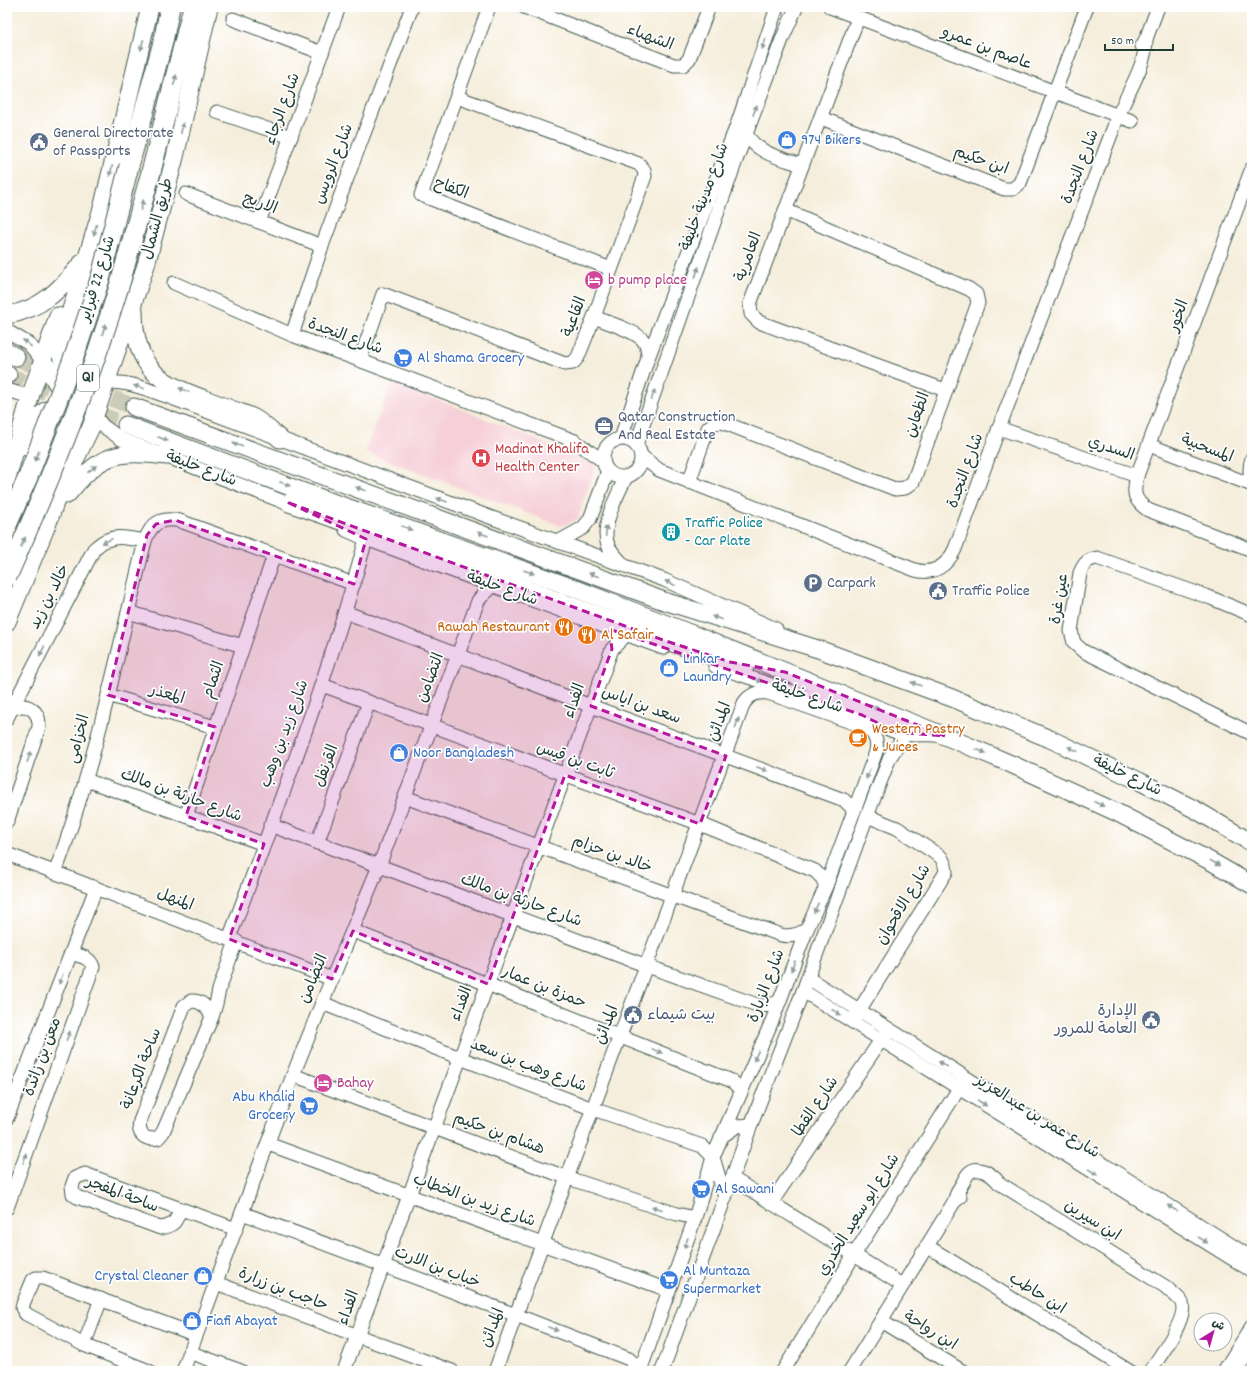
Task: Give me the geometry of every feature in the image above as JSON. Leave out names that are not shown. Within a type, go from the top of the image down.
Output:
[{"type":"highway","name":"شارع 22 فبراير","points":[[7,524],[28,477],[75,354],[101,276],[163,42],[170,7]]},
{"type":"highway","name":"طريق الشمال","points":[[151,172],[193,7]]},
{"type":"highway","name":"شارع 22 فبراير","points":[[7,577],[42,498],[94,361],[120,281],[151,172]]},
{"type":"main road","points":[[7,622],[56,500],[84,442],[62,361],[62,339],[103,205],[150,7]]},
{"type":"main road","name":"طريق الشمال","points":[[84,442],[95,416],[134,301],[162,209],[208,7]]},
{"type":"main road","points":[[7,316],[20,313],[44,302],[73,274],[88,256]]},
{"type":"main road","points":[[7,480],[31,394],[73,274]]},
{"type":"main road","points":[[134,301],[134,326],[136,340],[143,358],[153,373],[167,383],[254,418],[280,439]]},
{"type":"main road","points":[[62,339],[72,351],[86,359],[95,360],[114,358]]},
{"type":"main road","points":[[26,415],[96,373],[114,358]]},
{"type":"main road","points":[[43,361],[95,416]]},
{"type":"main road","points":[[31,394],[105,384]]},
{"type":"main road","name":"شارع خليفة","points":[[134,407],[664,601],[821,650],[952,698],[1050,739],[1139,781],[1208,817],[1252,843]]},
{"type":"main road","points":[[7,480],[21,458],[42,414],[50,409],[60,409],[68,414],[73,423],[73,428],[59,475],[56,500]]},
{"type":"main road","name":"شارع خليفة","points":[[126,425],[301,490],[571,587],[945,736],[1011,764],[1116,812],[1212,862],[1252,885]]},
{"type":"main road","points":[[7,432],[7,460]]},
{"type":"main road","points":[[49,520],[79,480],[102,461],[111,457],[129,453],[167,456]]},
{"type":"main road","points":[[289,503],[430,553],[666,641],[730,662],[785,672]]},
{"type":"street","name":"شارع الرجاء","points":[[259,222],[339,7]]},
{"type":"street","name":"شارع الرويس","points":[[292,335],[322,246],[412,7]]},
{"type":"street","name":"الكفاح","points":[[489,7],[420,195],[611,269]]},
{"type":"street","name":"الشهباء","points":[[524,7],[674,66],[683,65],[689,59],[709,7]]},
{"type":"street","name":"شارع مدينة خليفة","points":[[621,439],[648,358],[738,122],[777,7]]},
{"type":"street","name":"شارع مدينة خليفة","points":[[638,450],[735,162],[795,7]]},
{"type":"street","name":"عاصم بن عمرو","points":[[830,7],[1132,121]]},
{"type":"street","name":"ابن حكيم","points":[[821,118],[1004,189],[1013,189],[1020,184],[1087,7]]},
{"type":"street","name":"شارع النجدة","points":[[638,450],[659,470],[915,570],[923,572],[932,571],[945,565],[953,554],[999,428],[1118,116],[1134,83],[1143,58],[1146,39],[1158,7]]},
{"type":"street","name":"العامرية","points":[[858,18],[750,304],[751,314],[759,322],[945,390]]},
{"type":"street","points":[[233,19],[322,53]]},
{"type":"street","name":"القاعية","points":[[360,360],[383,294],[565,364],[572,363],[578,357],[594,317],[645,176],[644,170],[639,164],[457,97]]},
{"type":"street","points":[[218,112],[291,137]]},
{"type":"street","points":[[746,134],[750,141],[762,151],[802,165]]},
{"type":"street","points":[[735,162],[752,153],[762,151]]},
{"type":"street","name":"الخور","points":[[1138,476],[1252,168]]},
{"type":"street","name":"الاريج","points":[[186,194],[322,246]]},
{"type":"street","name":"الظعاين","points":[[689,482],[708,428],[714,423],[722,422],[895,489],[905,488],[912,482],[978,302],[976,294],[969,289],[785,210]]},
{"type":"street","name":"شارع النجدة","points":[[174,283],[292,335],[575,441],[608,445]]},
{"type":"street","points":[[594,317],[637,334],[646,334],[655,331],[661,324]]},
{"type":"street","points":[[7,331],[29,344],[43,361]]},
{"type":"street","points":[[637,334],[647,349],[648,358]]},
{"type":"street","points":[[7,380],[24,395],[31,394]]},
{"type":"street","name":"شارع خليفة","points":[[105,384],[121,382],[140,387],[558,542],[623,564],[664,580],[821,650]]},
{"type":"street","name":"شارع خليفة","points":[[95,416],[103,426],[121,439],[289,503],[366,539],[606,628],[862,715],[884,728],[905,735],[945,736]]},
{"type":"street","name":"السدري","points":[[999,428],[1138,476],[1134,493],[1141,506],[1252,550]]},
{"type":"street","points":[[558,542],[583,528],[590,519],[605,466],[604,452],[608,445],[621,439],[631,441],[638,450],[639,468],[631,475],[606,528],[608,545],[623,564]]},
{"type":"street","name":"شارع النجدة","points":[[575,441],[605,466]]},
{"type":"street","name":"المسحبية","points":[[1149,445],[1252,485]]},
{"type":"street","points":[[1233,478],[1242,472],[1251,462]]},
{"type":"street","points":[[1251,462],[1252,482]]},
{"type":"street","points":[[605,466],[614,476],[631,475]]},
{"type":"street","name":"شارع النجدة","points":[[631,475],[659,470]]},
{"type":"street","name":"الخزامى","points":[[55,873],[86,780],[149,530],[156,524],[170,520],[180,521],[274,555]]},
{"type":"street","name":"خالد بن زيد","points":[[10,713],[94,549],[106,540],[116,538],[145,541]]},
{"type":"street","name":"شارع زيد بن وهب","points":[[233,940],[270,825],[322,685],[354,584],[366,539]]},
{"type":"street","points":[[274,555],[354,584]]},
{"type":"street","name":"الثمام","points":[[186,816],[274,555]]},
{"type":"street","name":"عين غرة","points":[[1251,732],[1083,652],[1074,642],[1071,632],[1080,573],[1088,560],[1097,558],[1211,598],[1252,615]]},
{"type":"street","points":[[473,579],[478,590],[478,601]]},
{"type":"street","name":"التضامن","points":[[183,1371],[293,1075],[379,866],[478,601],[493,586]]},
{"type":"street","points":[[128,612],[243,646]]},
{"type":"street","name":"سعد بن اياس","points":[[345,612],[591,706],[844,800],[854,811]]},
{"type":"street","points":[[606,628],[612,649]]},
{"type":"street","name":"الفداء","points":[[344,1371],[612,649],[626,635]]},
{"type":"street","name":"ثابت بن قيس","points":[[322,685],[565,776],[700,824],[815,871]]},
{"type":"street","name":"شارع الزبارة","points":[[638,1371],[695,1218],[713,1157],[772,1021],[807,929],[826,886],[876,752],[876,736],[865,726],[768,693],[760,692],[754,694]]},
{"type":"street","name":"المدائن","points":[[495,1371],[726,756],[744,703],[754,694]]},
{"type":"street","name":"المعذر","points":[[108,695],[215,727]]},
{"type":"street","name":"القرنفل","points":[[317,843],[369,702]]},
{"type":"street","name":"خالد بن زيد","points":[[7,822],[40,721],[38,715],[29,707],[18,706],[10,713]]},
{"type":"street","points":[[884,728],[890,757]]},
{"type":"street","points":[[662,1371],[750,1125],[808,978],[867,816],[890,757],[905,735]]},
{"type":"street","name":"شارع حارثة بن مالك","points":[[86,780],[264,844]]},
{"type":"street","points":[[7,784],[16,794]]},
{"type":"street","name":"خالد بن حزام","points":[[405,797],[781,935],[798,935],[807,929]]},
{"type":"street","name":"شارع الاقحوان","points":[[856,1016],[946,872],[945,865],[941,857],[897,828],[867,816]]},
{"type":"street","name":"شارع خليفة","points":[[1208,817],[1252,834]]},
{"type":"street","name":"شارع حارثة بن مالك","points":[[270,825],[647,966],[760,1006]]},
{"type":"street","name":"المنهل","points":[[7,854],[332,979]]},
{"type":"street","points":[[815,871],[825,870],[834,864]]},
{"type":"street","points":[[815,871],[822,878],[826,886]]},
{"type":"street","name":"معن بن زائدة","points":[[7,1118],[96,888]]},
{"type":"street","name":"حمزة بن عمار","points":[[353,930],[732,1080],[741,1090]]},
{"type":"street","name":"ساحة الكرعانة","points":[[219,990],[211,998],[202,1003],[191,1001],[184,1006],[138,1127],[140,1133],[146,1138],[152,1140],[158,1138],[163,1132],[212,1017],[233,940]]},
{"type":"street","name":"معن بن زائدة","points":[[7,1208],[93,967],[92,962],[87,958],[71,952]]},
{"type":"street","name":"شارع عمر بن عبدالعزيز","points":[[808,978],[856,1016],[1252,1271]]},
{"type":"street","name":"شارع عمر بن عبدالعزيز","points":[[803,991],[856,1016]]},
{"type":"street","points":[[760,1006],[771,1005],[780,1001]]},
{"type":"street","points":[[202,1003],[212,1017]]},
{"type":"street","name":"شارع وهب بن سعد","points":[[322,1003],[593,1109],[702,1146],[713,1157],[725,1198]]},
{"type":"street","points":[[760,1006],[768,1012],[772,1021]]},
{"type":"street","name":"شارع القطا","points":[[771,1203],[885,1034]]},
{"type":"street","name":"هشام بن حكيم","points":[[293,1075],[568,1178],[677,1214],[695,1218]]},
{"type":"street","name":"شارع عمر بن عبدالعزيز","points":[[962,1083],[1252,1258]]},
{"type":"street","name":"شارع ابو سعيد الخدري","points":[[783,1371],[962,1083]]},
{"type":"street","points":[[702,1146],[713,1143],[737,1126],[750,1125]]},
{"type":"street","name":"شارع زيد بن الخطاب","points":[[268,1144],[668,1290]]},
{"type":"street","name":"ساحة المفجر","points":[[180,1209],[176,1221],[168,1227],[160,1228],[77,1197],[73,1194],[72,1186],[75,1178],[85,1174],[180,1209],[236,1230]]},
{"type":"street","points":[[732,1178],[902,1285]]},
{"type":"street","name":"ابن سيرين","points":[[850,1371],[954,1202],[970,1182],[976,1178],[999,1183],[1166,1287],[1187,1297],[1192,1306],[1189,1315],[1176,1331],[1150,1371]]},
{"type":"street","name":"خباب بن الارت","points":[[242,1214],[383,1265],[629,1359],[638,1371]]},
{"type":"street","name":"ابن حاطب","points":[[927,1246],[1130,1371]]},
{"type":"street","points":[[149,1371],[84,1345],[28,1316],[23,1311],[22,1304],[33,1280],[39,1277],[196,1335]]},
{"type":"street","name":"حاجب بن زرارة","points":[[216,1283],[452,1371]]},
{"type":"street","points":[[84,1345],[101,1299]]},
{"type":"street","name":"ابن رواحة","points":[[881,1321],[962,1371]]},
{"type":"street","points":[[1224,1371],[1252,1326]]},
{"type":"street","points":[[1236,1371],[1252,1346]]},
{"type":"street","points":[[189,1352],[241,1371]]},
{"type":"highlighted area","points":[[289,503],[666,641],[730,662],[785,672],[945,736],[895,732],[862,715],[609,629],[612,649],[591,706],[726,756],[700,824],[565,775],[488,984],[353,931],[332,979],[229,939],[264,844],[186,816],[215,727],[108,695],[147,535],[156,524],[175,520],[354,584],[366,539]]},
{"type":"shaded area","name":"Madinat Khalifa Health Center","points":[[392,381],[596,464],[578,519],[561,526],[365,452]]},
{"type":"tunnel","points":[[16,357],[54,374]]},
{"type":"tunnel","points":[[8,375],[68,403],[126,425]]},
{"type":"tunnel","points":[[89,389],[134,407]]},
{"type":"place","name":"974 Bikers","points":[[787,140]]},
{"type":"place","name":"General Directorate of Passports","points":[[39,142]]},
{"type":"place","name":"b pump place","points":[[594,280]]},
{"type":"place","name":"Al Shama Grocery","points":[[403,358]]},
{"type":"place","name":"Qatar Construction And Real Estate","points":[[604,426]]},
{"type":"place","name":"Madinat Khalifa Health Center","points":[[481,458]]},
{"type":"place","name":"Traffic Police - Car Plate","points":[[671,532]]},
{"type":"place","name":"Carpark","points":[[813,583]]},
{"type":"place","name":"Traffic Police","points":[[938,591]]},
{"type":"place","name":"Rawah Restaurant","points":[[564,627]]},
{"type":"place","name":"Al Safair","points":[[587,635]]},
{"type":"place","name":"Linkar Laundry","points":[[669,668]]},
{"type":"place","name":"Western Pastry & Juices","points":[[858,738]]},
{"type":"place","name":"Noor Bangladesh","points":[[399,753]]},
{"type":"place","name":"بيت شيماء","points":[[633,1015]]},
{"type":"place","name":"الإدارة العامة للمرور","points":[[1151,1020]]},
{"type":"place","name":"Bahay","points":[[323,1083]]},
{"type":"place","name":"Abu Khalid Grocery","points":[[309,1106]]},
{"type":"place","name":"Al Sawani","points":[[701,1189]]},
{"type":"place","name":"Crystal Cleaner","points":[[203,1276]]},
{"type":"place","name":"Al Muntaza Supermarket","points":[[669,1280]]},
{"type":"place","name":"Fiafi Abayat","points":[[192,1321]]}]
